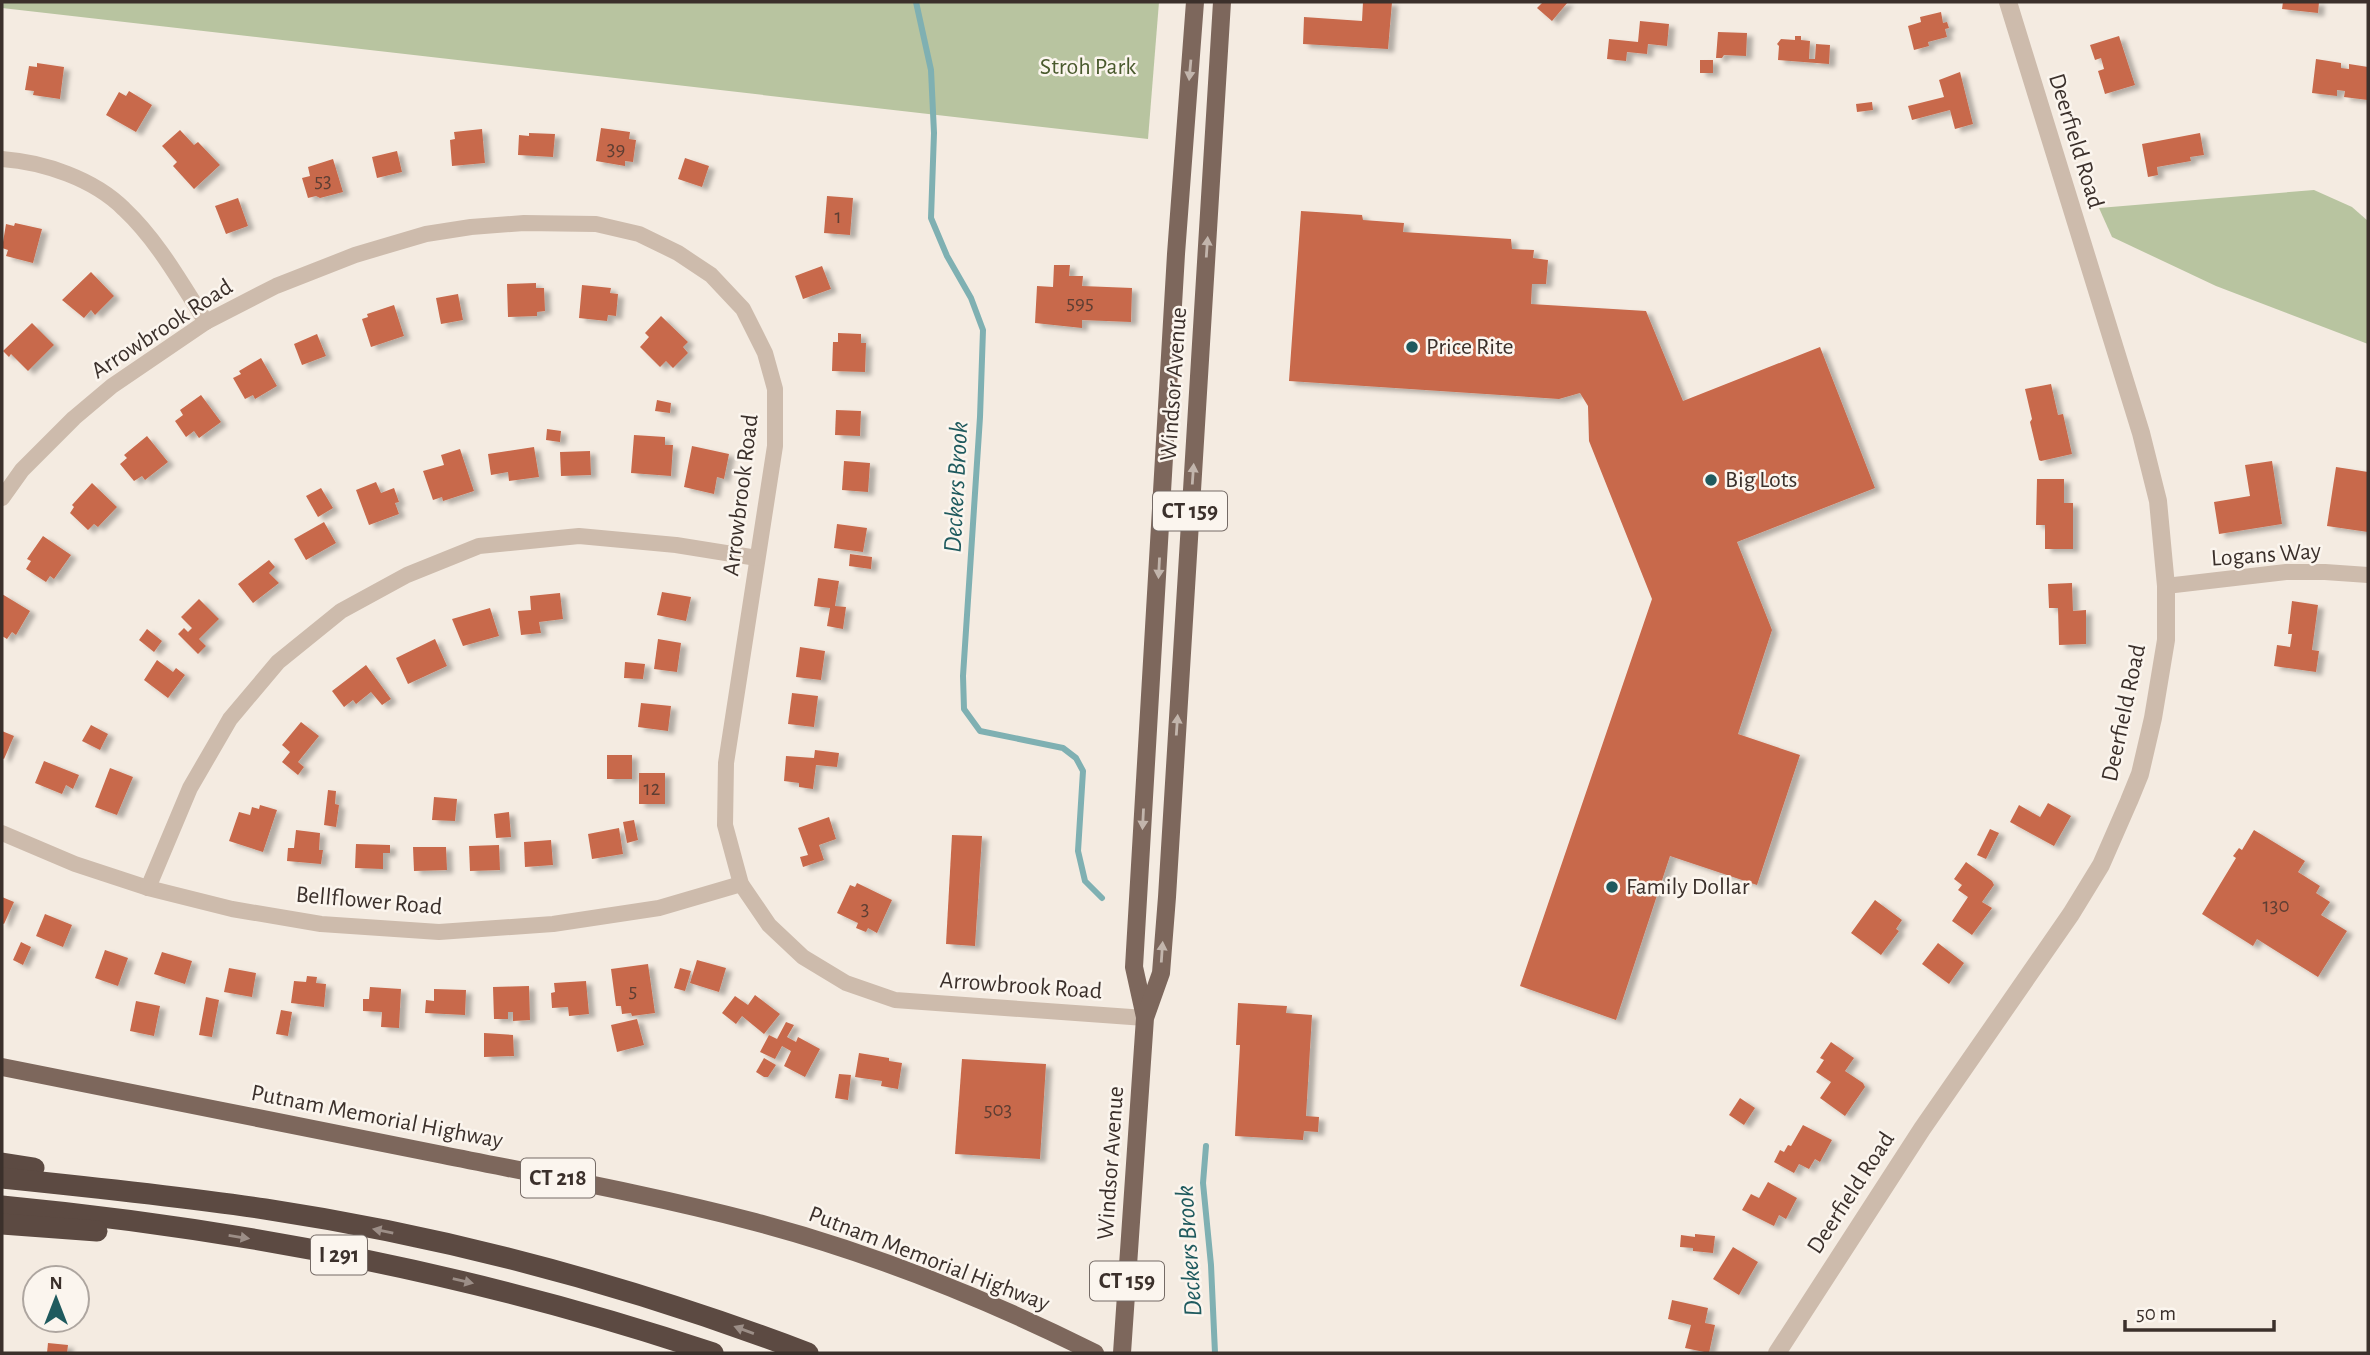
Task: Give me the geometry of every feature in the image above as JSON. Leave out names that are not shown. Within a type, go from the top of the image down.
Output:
[{"type":"highway","points":[[2,1163],[127,1183],[212,1202]]},
{"type":"highway","name":"I 291","points":[[2,1178],[212,1202],[352,1225],[494,1256],[670,1305],[808,1353]]},
{"type":"highway","name":"I 291","points":[[2,1206],[206,1232],[370,1261],[471,1283],[627,1325],[713,1353]]},
{"type":"highway","points":[[2,1224],[146,1233],[206,1232]]},
{"type":"main road","name":"Windsor Avenue","points":[[1145,1018],[1134,967],[1180,197],[1195,2]]},
{"type":"main road","name":"Windsor Avenue","points":[[1122,1353],[1145,1018],[1161,973],[1222,2]]},
{"type":"main road","points":[[1169,377],[1198,386]]},
{"type":"main road","points":[[1142,848],[1170,849]]},
{"type":"main road","name":"Putnam Memorial Highway","points":[[2,1067],[611,1189],[756,1223],[911,1273],[1037,1325],[1095,1353]]},
{"type":"street","name":"Deerfield Road","points":[[1777,1353],[1922,1129],[2071,914],[2101,865],[2140,774],[2153,718],[2166,640],[2166,586],[2158,501],[2141,433],[2008,2]]},
{"type":"street","points":[[2,159],[57,170],[90,185],[123,207],[151,238],[206,322]]},
{"type":"street","name":"Arrowbrook Road","points":[[2,498],[22,470],[74,418],[113,386],[206,322],[276,286],[355,255],[426,234],[471,227],[524,223],[596,224],[639,234],[678,253],[711,275],[743,309],[765,353],[775,389],[775,446],[726,763],[725,825],[741,884],[769,925],[803,957],[846,983],[895,1000],[1145,1018]]},
{"type":"street","points":[[148,888],[190,788],[230,719],[278,662],[341,611],[407,575],[479,547],[579,536],[676,545],[757,558]]},
{"type":"street","name":"Logans Way","points":[[2166,586],[2287,572],[2368,575]]},
{"type":"street","name":"Bellflower Road","points":[[2,833],[75,864],[148,888],[232,909],[309,922],[439,932],[553,924],[646,910],[741,884]]},
{"type":"green space","name":"Stroh Park","points":[[2,2],[1159,2],[1148,139],[2,8]]},
{"type":"green space","points":[[2314,190],[2352,207],[2368,221],[2368,344],[2216,286],[2112,237],[2099,208]]},
{"type":"building","points":[[1363,2],[1392,2],[1388,49],[1303,44],[1304,17],[1362,21]]},
{"type":"building","points":[[1543,2],[1568,2],[1552,21],[1537,8]]},
{"type":"building","points":[[2283,2],[2319,2],[2318,13],[2282,9]]},
{"type":"building","points":[[1941,12],[1943,23],[1947,22],[1949,28],[1945,29],[1947,37],[1928,42],[1929,46],[1914,50],[1908,26],[1921,22],[1920,17]]},
{"type":"building","points":[[1640,21],[1669,24],[1667,46],[1648,44],[1647,54],[1627,52],[1626,61],[1607,59],[1609,39],[1638,42]]},
{"type":"building","points":[[1718,32],[1747,33],[1746,56],[1724,55],[1722,58],[1716,58]]},
{"type":"building","points":[[1795,36],[1810,41],[1809,59],[1815,59],[1816,44],[1830,45],[1829,64],[1778,60],[1777,44],[1781,39],[1795,40]]},
{"type":"building","points":[[2119,36],[2135,85],[2105,94],[2098,71],[2104,69],[2101,58],[2095,60],[2090,45]]},
{"type":"building","points":[[2316,59],[2341,63],[2341,68],[2349,69],[2349,64],[2368,67],[2368,100],[2344,97],[2345,91],[2337,90],[2337,96],[2312,93]]},
{"type":"building","points":[[1700,60],[1713,60],[1713,73],[1700,73]]},
{"type":"building","points":[[37,63],[64,67],[60,99],[33,95],[34,91],[25,90],[29,66],[37,67]]},
{"type":"building","points":[[1960,72],[1973,124],[1955,129],[1950,110],[1912,120],[1908,106],[1944,97],[1939,80]]},
{"type":"building","points":[[129,91],[152,105],[136,132],[106,115],[119,92],[126,96]]},
{"type":"building","points":[[1872,102],[1873,110],[1857,112],[1856,104]]},
{"type":"building","points":[[601,128],[630,132],[629,139],[636,140],[633,162],[625,161],[625,166],[596,161]]},
{"type":"building","points":[[482,129],[485,163],[452,166],[450,140],[455,139],[454,132]]},
{"type":"building","points":[[180,130],[194,145],[198,142],[220,165],[194,189],[173,166],[177,162],[162,146]]},
{"type":"building","points":[[529,133],[555,134],[553,157],[518,155],[519,135],[529,136]]},
{"type":"building","points":[[2200,133],[2204,155],[2190,157],[2191,161],[2157,167],[2158,175],[2148,177],[2142,144]]},
{"type":"building","points":[[397,151],[402,172],[377,178],[372,157]]},
{"type":"building","points":[[685,158],[709,166],[702,187],[678,179]]},
{"type":"building","points":[[333,159],[343,192],[308,198],[302,178],[310,176],[308,167]]},
{"type":"building","points":[[827,196],[853,198],[850,235],[824,233]]},
{"type":"building","points":[[238,198],[248,226],[226,234],[215,206]]},
{"type":"building","points":[[1301,211],[1362,215],[1363,220],[1404,223],[1403,232],[1511,239],[1512,249],[1534,250],[1533,258],[1548,260],[1546,284],[1532,284],[1531,304],[1646,311],[1683,401],[1820,347],[1875,488],[1737,542],[1772,630],[1738,734],[1800,755],[1757,885],[1670,856],[1616,1020],[1520,986],[1652,599],[1589,441],[1588,406],[1580,393],[1559,399],[1289,381]]},
{"type":"building","points":[[15,223],[42,229],[33,263],[6,256],[8,250],[2,248],[6,224],[14,226]]},
{"type":"building","points":[[1054,265],[1070,265],[1069,276],[1083,276],[1082,286],[1132,288],[1131,322],[1082,320],[1082,328],[1035,323],[1037,286],[1053,287]]},
{"type":"building","points":[[822,266],[831,289],[803,299],[795,276]]},
{"type":"building","points":[[91,272],[114,296],[95,315],[91,310],[84,318],[62,300]]},
{"type":"building","points":[[536,283],[536,288],[544,288],[545,311],[537,312],[537,316],[508,317],[507,284]]},
{"type":"building","points":[[582,285],[611,288],[610,293],[618,294],[616,316],[608,315],[607,321],[579,318]]},
{"type":"building","points":[[458,294],[463,320],[441,324],[436,298]]},
{"type":"building","points":[[394,305],[404,336],[371,347],[362,319],[368,317],[367,314]]},
{"type":"building","points":[[661,316],[688,342],[683,347],[688,353],[673,368],[666,361],[660,367],[640,347],[649,337],[645,333]]},
{"type":"building","points":[[32,323],[54,345],[28,371],[11,354],[9,357],[3,351]]},
{"type":"building","points":[[838,333],[861,334],[861,343],[866,343],[865,372],[832,371],[833,342],[838,342]]},
{"type":"building","points":[[317,334],[326,356],[302,365],[294,344]]},
{"type":"building","points":[[261,358],[277,386],[255,399],[253,395],[245,399],[233,378],[241,374],[239,371]]},
{"type":"building","points":[[2051,384],[2058,415],[2063,414],[2072,454],[2041,461],[2030,422],[2032,419],[2025,389]]},
{"type":"building","points":[[201,395],[221,422],[199,438],[194,431],[186,437],[175,421],[183,415],[180,410]]},
{"type":"building","points":[[657,400],[671,403],[670,413],[655,411]]},
{"type":"building","points":[[836,410],[861,411],[860,436],[835,435]]},
{"type":"building","points":[[547,429],[561,431],[560,442],[546,440]]},
{"type":"building","points":[[634,435],[665,437],[665,445],[673,445],[671,476],[631,473]]},
{"type":"building","points":[[147,436],[168,462],[145,480],[142,476],[134,481],[120,464],[127,458],[124,455]]},
{"type":"building","points":[[692,446],[729,454],[724,479],[717,477],[714,494],[684,487]]},
{"type":"building","points":[[534,447],[539,477],[509,481],[508,472],[491,475],[488,454]]},
{"type":"building","points":[[460,449],[474,491],[443,501],[442,497],[433,500],[423,471],[444,465],[441,455]]},
{"type":"building","points":[[590,451],[591,475],[561,476],[560,452]]},
{"type":"building","points":[[844,461],[870,463],[868,492],[842,490]]},
{"type":"building","points":[[2272,461],[2282,524],[2219,534],[2214,502],[2250,496],[2245,465]]},
{"type":"building","points":[[2336,467],[2368,472],[2368,532],[2327,526]]},
{"type":"building","points":[[2037,479],[2064,479],[2064,503],[2073,503],[2073,549],[2045,549],[2045,525],[2036,525]]},
{"type":"building","points":[[376,482],[381,493],[394,488],[399,502],[395,503],[399,514],[369,525],[356,490]]},
{"type":"building","points":[[92,483],[117,507],[98,527],[94,524],[88,530],[70,513],[74,507],[72,505]]},
{"type":"building","points":[[321,488],[333,508],[318,517],[306,496]]},
{"type":"building","points":[[324,522],[336,543],[306,560],[294,539]]},
{"type":"building","points":[[837,524],[867,528],[863,552],[834,548]]},
{"type":"building","points":[[43,536],[71,555],[54,579],[50,576],[46,582],[26,569],[31,561],[27,559]]},
{"type":"building","points":[[850,554],[872,557],[871,569],[849,566]]},
{"type":"building","points":[[269,560],[275,567],[269,573],[279,583],[253,603],[238,584]]},
{"type":"building","points":[[818,578],[839,581],[835,606],[846,607],[843,629],[827,626],[830,608],[814,606]]},
{"type":"building","points":[[2072,583],[2073,611],[2086,610],[2086,644],[2059,645],[2058,608],[2049,608],[2048,584]]},
{"type":"building","points":[[662,592],[691,597],[686,621],[657,615]]},
{"type":"building","points":[[560,593],[563,619],[539,622],[541,633],[521,635],[518,611],[531,610],[530,596]]},
{"type":"building","points":[[2,594],[30,611],[16,635],[12,632],[7,639],[2,636]]},
{"type":"building","points":[[199,599],[219,619],[199,639],[206,646],[198,654],[178,634],[184,628],[188,632],[192,628],[181,617]]},
{"type":"building","points":[[2292,601],[2318,605],[2312,650],[2319,651],[2316,672],[2274,666],[2277,645],[2290,647],[2292,634],[2288,634]]},
{"type":"building","points":[[490,608],[499,636],[463,646],[452,619]]},
{"type":"building","points":[[147,629],[162,641],[154,652],[139,640]]},
{"type":"building","points":[[435,639],[447,666],[408,684],[396,658]]},
{"type":"building","points":[[658,639],[681,643],[677,672],[654,669]]},
{"type":"building","points":[[800,647],[825,651],[821,680],[796,677]]},
{"type":"building","points":[[157,660],[173,672],[176,668],[185,675],[168,698],[144,680]]},
{"type":"building","points":[[625,662],[645,664],[643,679],[624,678]]},
{"type":"building","points":[[366,665],[391,699],[382,705],[371,692],[356,704],[353,700],[344,707],[332,691]]},
{"type":"building","points":[[792,693],[818,696],[814,727],[788,724]]},
{"type":"building","points":[[641,703],[671,706],[668,731],[638,727]]},
{"type":"building","points":[[301,722],[319,736],[298,762],[304,767],[298,775],[282,762],[290,752],[282,745]]},
{"type":"building","points":[[91,725],[108,734],[100,750],[82,741]]},
{"type":"building","points":[[2,731],[14,736],[4,759],[2,758]]},
{"type":"building","points":[[815,750],[839,753],[837,767],[816,765],[813,789],[784,781],[786,756],[814,758]]},
{"type":"building","points":[[607,755],[632,755],[632,779],[607,779]]},
{"type":"building","points":[[44,761],[79,775],[73,789],[66,785],[62,794],[35,783]]},
{"type":"building","points":[[110,768],[133,777],[117,815],[95,807]]},
{"type":"building","points":[[639,773],[665,773],[665,804],[639,804]]},
{"type":"building","points":[[328,790],[336,791],[335,804],[339,805],[336,827],[324,825]]},
{"type":"building","points":[[434,797],[457,799],[455,821],[432,820]]},
{"type":"building","points":[[2048,803],[2071,816],[2054,846],[2010,822],[2019,805],[2040,817]]},
{"type":"building","points":[[260,805],[277,810],[263,852],[229,841],[239,812],[250,815],[252,807],[259,809]]},
{"type":"building","points":[[509,812],[511,837],[496,838],[494,814]]},
{"type":"building","points":[[829,817],[836,839],[819,845],[824,860],[803,867],[800,857],[808,855],[798,828]]},
{"type":"building","points":[[634,820],[638,840],[627,843],[623,822]]},
{"type":"building","points":[[619,828],[623,854],[592,859],[588,834]]},
{"type":"building","points":[[1990,829],[1999,833],[1986,859],[1977,855]]},
{"type":"building","points":[[296,830],[320,833],[319,850],[323,850],[321,864],[287,861],[288,848],[294,848]]},
{"type":"building","points":[[2254,830],[2305,861],[2298,872],[2320,886],[2316,893],[2330,902],[2321,915],[2347,931],[2318,977],[2257,939],[2253,946],[2202,914],[2236,858],[2233,856],[2239,848],[2242,850]]},
{"type":"building","points":[[952,835],[982,836],[975,946],[946,944]]},
{"type":"building","points":[[551,840],[553,865],[525,867],[524,842]]},
{"type":"building","points":[[356,844],[390,845],[390,853],[383,853],[383,869],[355,868]]},
{"type":"building","points":[[499,845],[500,870],[470,871],[469,846]]},
{"type":"building","points":[[413,847],[446,847],[447,870],[414,871]]},
{"type":"building","points":[[1966,862],[1994,885],[1982,902],[1992,908],[1972,935],[1952,921],[1968,897],[1958,890],[1962,885],[1954,879]]},
{"type":"building","points":[[857,883],[892,900],[877,933],[868,928],[866,932],[856,928],[858,923],[837,913],[850,885],[855,887]]},
{"type":"building","points":[[2,897],[14,902],[4,924],[2,923]]},
{"type":"building","points":[[1875,900],[1902,920],[1896,929],[1899,931],[1881,955],[1851,933]]},
{"type":"building","points":[[45,914],[72,925],[63,947],[36,936]]},
{"type":"building","points":[[21,942],[31,947],[23,965],[13,960]]},
{"type":"building","points":[[1938,943],[1964,963],[1949,984],[1922,964]]},
{"type":"building","points":[[105,950],[128,958],[118,986],[95,978]]},
{"type":"building","points":[[162,952],[192,961],[185,984],[154,974]]},
{"type":"building","points":[[697,960],[726,968],[719,992],[690,983]]},
{"type":"building","points":[[648,964],[655,1013],[632,1016],[631,1013],[622,1014],[621,1006],[616,1006],[611,969]]},
{"type":"building","points":[[229,968],[256,973],[252,997],[224,992]]},
{"type":"building","points":[[680,968],[691,971],[685,991],[674,988]]},
{"type":"building","points":[[307,976],[317,977],[316,983],[326,984],[324,1007],[291,1003],[294,981],[306,982]]},
{"type":"building","points":[[586,981],[589,1014],[569,1016],[568,1007],[552,1008],[551,993],[555,992],[554,983]]},
{"type":"building","points":[[529,986],[530,1020],[513,1021],[513,1012],[508,1012],[508,1019],[494,1019],[493,987]]},
{"type":"building","points":[[370,987],[401,989],[399,1028],[381,1027],[382,1012],[363,1011],[363,999],[369,999]]},
{"type":"building","points":[[434,989],[466,990],[465,1015],[425,1013],[426,1000],[434,1001]]},
{"type":"building","points":[[755,995],[780,1014],[764,1034],[742,1016],[736,1024],[722,1013],[735,996],[748,1005]]},
{"type":"building","points":[[206,997],[219,1000],[212,1037],[199,1035]]},
{"type":"building","points":[[136,1001],[160,1006],[154,1036],[130,1031]]},
{"type":"building","points":[[1238,1003],[1287,1006],[1286,1013],[1312,1015],[1306,1116],[1319,1117],[1318,1132],[1304,1131],[1303,1140],[1235,1136],[1240,1045],[1236,1045]]},
{"type":"building","points":[[281,1010],[292,1012],[288,1036],[276,1034]]},
{"type":"building","points":[[637,1019],[644,1045],[617,1052],[611,1025]]},
{"type":"building","points":[[786,1022],[794,1025],[787,1037],[796,1042],[798,1037],[820,1049],[805,1077],[784,1066],[791,1051],[782,1046],[775,1059],[760,1052],[769,1035],[777,1039]]},
{"type":"building","points":[[484,1033],[513,1035],[514,1056],[484,1057]]},
{"type":"building","points":[[1831,1042],[1854,1058],[1845,1071],[1865,1087],[1845,1116],[1820,1098],[1831,1082],[1816,1072],[1824,1060],[1820,1058]]},
{"type":"building","points":[[859,1053],[902,1063],[898,1089],[881,1086],[882,1081],[855,1077]]},
{"type":"building","points":[[764,1058],[776,1065],[768,1077],[756,1072]]},
{"type":"building","points":[[962,1059],[1046,1064],[1040,1159],[955,1154]]},
{"type":"building","points":[[839,1074],[851,1075],[848,1100],[835,1098]]},
{"type":"building","points":[[1740,1098],[1755,1108],[1744,1125],[1729,1115]]},
{"type":"building","points":[[1803,1125],[1832,1140],[1820,1162],[1815,1159],[1809,1169],[1799,1164],[1794,1173],[1774,1162],[1780,1150],[1784,1152],[1788,1145],[1791,1146]]},
{"type":"building","points":[[1768,1182],[1797,1198],[1786,1219],[1779,1215],[1774,1226],[1742,1210],[1751,1194],[1759,1198]]},
{"type":"building","points":[[1695,1234],[1715,1236],[1713,1253],[1680,1247],[1681,1235],[1695,1237]]},
{"type":"building","points":[[1733,1247],[1758,1262],[1739,1295],[1713,1279]]},
{"type":"building","points":[[1672,1300],[1708,1308],[1705,1323],[1715,1325],[1709,1353],[1685,1348],[1691,1325],[1668,1319]]},
{"type":"building","points":[[48,1343],[68,1345],[67,1353],[47,1353]]},
{"type":"waterway","name":"Deckers Brook","points":[[916,2],[931,70],[934,133],[931,218],[947,256],[971,298],[983,330],[963,676],[964,709],[980,731],[1063,748],[1076,758],[1083,771],[1078,851],[1085,881],[1102,898]]},
{"type":"waterway","name":"Deckers Brook","points":[[1206,1146],[1203,1183],[1211,1265],[1215,1353]]},
{"type":"place","name":"Price Rite","points":[[1412,347]]},
{"type":"place","name":"Big Lots","points":[[1711,480]]},
{"type":"place","name":"Family Dollar","points":[[1612,887]]}]
